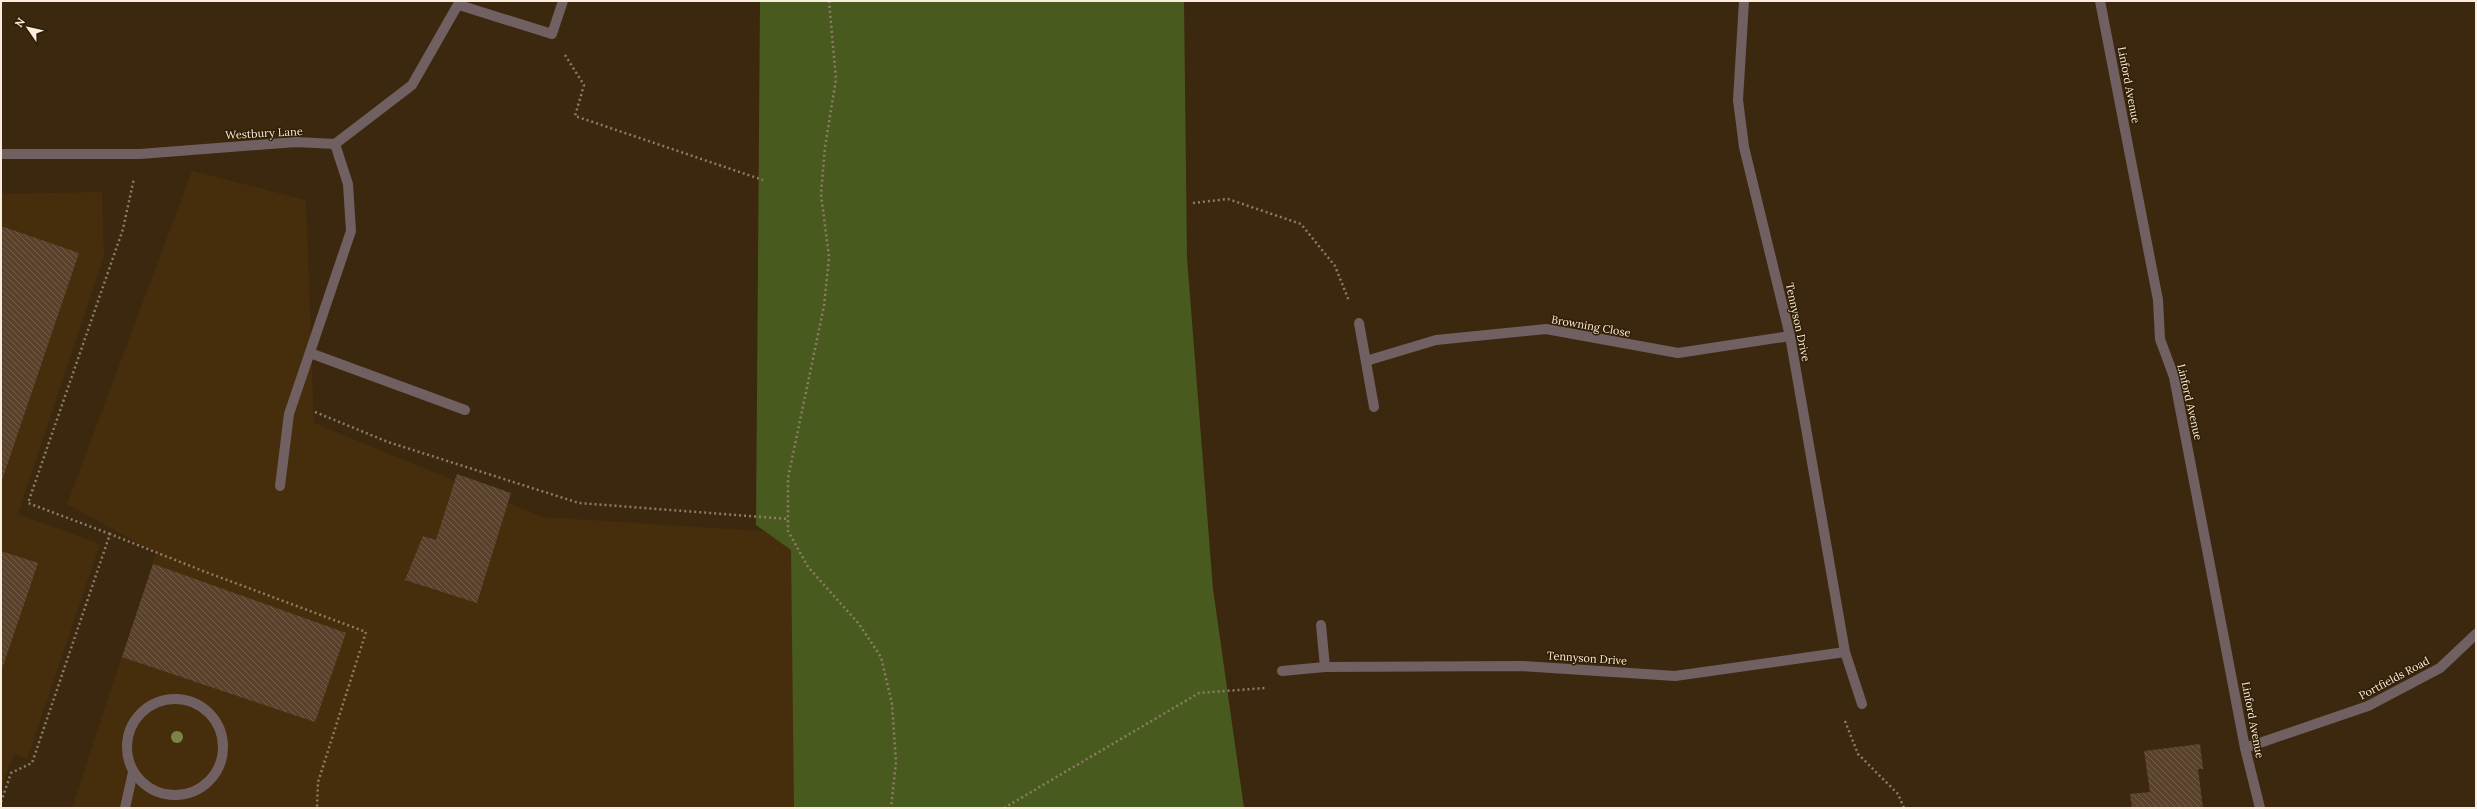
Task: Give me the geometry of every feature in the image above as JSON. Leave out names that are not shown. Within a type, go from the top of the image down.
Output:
[{"type":"street","points":[[280,486],[289,414],[351,231],[348,184],[335,144],[412,85],[460,3],[552,34],[563,1]]},
{"type":"street","name":"Tennyson Drive","points":[[1748,1],[1743,1],[1738,100],[1744,147],[1790,336],[1845,652],[1862,704]]},
{"type":"street","name":"Linford Avenue","points":[[2100,1],[2158,300],[2160,340],[2174,377],[2245,748],[2260,808]]},
{"type":"street","name":"Westbury Lane","points":[[1,154],[140,154],[296,142],[335,144]]},
{"type":"street","points":[[1359,323],[1374,407]]},
{"type":"street","name":"Browning Close","points":[[1366,361],[1436,340],[1546,329],[1678,353],[1790,336]]},
{"type":"street","points":[[310,353],[465,410]]},
{"type":"street","points":[[1321,625],[1325,667]]},
{"type":"street","name":"Portfields Road","points":[[2245,748],[2368,706],[2440,668],[2476,634]]},
{"type":"street","name":"Tennyson Drive","points":[[1282,671],[1325,667],[1522,666],[1675,676],[1845,652]]},
{"type":"street","points":[[125,808],[133,772],[127,758],[127,742],[131,726],[140,713],[153,704],[168,699],[185,699],[199,704],[212,715],[220,728],[224,744],[222,760],[215,774],[204,786],[189,794],[168,795],[158,793],[144,784],[133,772]]},
{"type":"path","points":[[830,1],[836,78],[825,147],[821,194],[830,257],[824,306],[788,478],[788,531],[808,567],[859,624],[881,657],[893,719],[896,762],[891,808]]},
{"type":"path","points":[[552,34],[584,85],[575,116],[763,180]]},
{"type":"path","points":[[140,154],[123,229],[28,503],[366,632],[318,782],[317,808]]},
{"type":"path","points":[[1193,203],[1228,199],[1301,224],[1335,266],[1359,323]]},
{"type":"path","points":[[293,403],[388,442],[579,503],[788,519]]},
{"type":"path","points":[[1,802],[11,773],[32,763],[110,534]]},
{"type":"path","points":[[1004,808],[1199,693],[1265,689],[1282,671]]},
{"type":"path","points":[[1862,704],[1843,715],[1858,754],[1898,794],[1904,808]]},
{"type":"shaded area","points":[[192,171],[306,200],[314,423],[543,517],[792,533],[806,808],[72,808],[156,553],[67,504]]},
{"type":"shaded area","points":[[102,192],[104,255],[18,514],[100,544],[27,759],[14,754],[1,788],[1,194]]},
{"type":"green space","points":[[760,1],[1184,1],[1187,258],[1213,589],[1244,808],[794,808],[791,550],[756,525]]},
{"type":"building","points":[[1,226],[79,253],[1,483]]},
{"type":"building","points":[[457,474],[511,493],[477,603],[405,580],[423,536],[436,540]]},
{"type":"building","points":[[1,551],[38,563],[1,672]]},
{"type":"building","points":[[153,564],[346,633],[315,722],[122,657]]},
{"type":"building","points":[[2200,744],[2203,769],[2198,769],[2203,808],[2132,808],[2130,794],[2150,792],[2144,751]]}]
